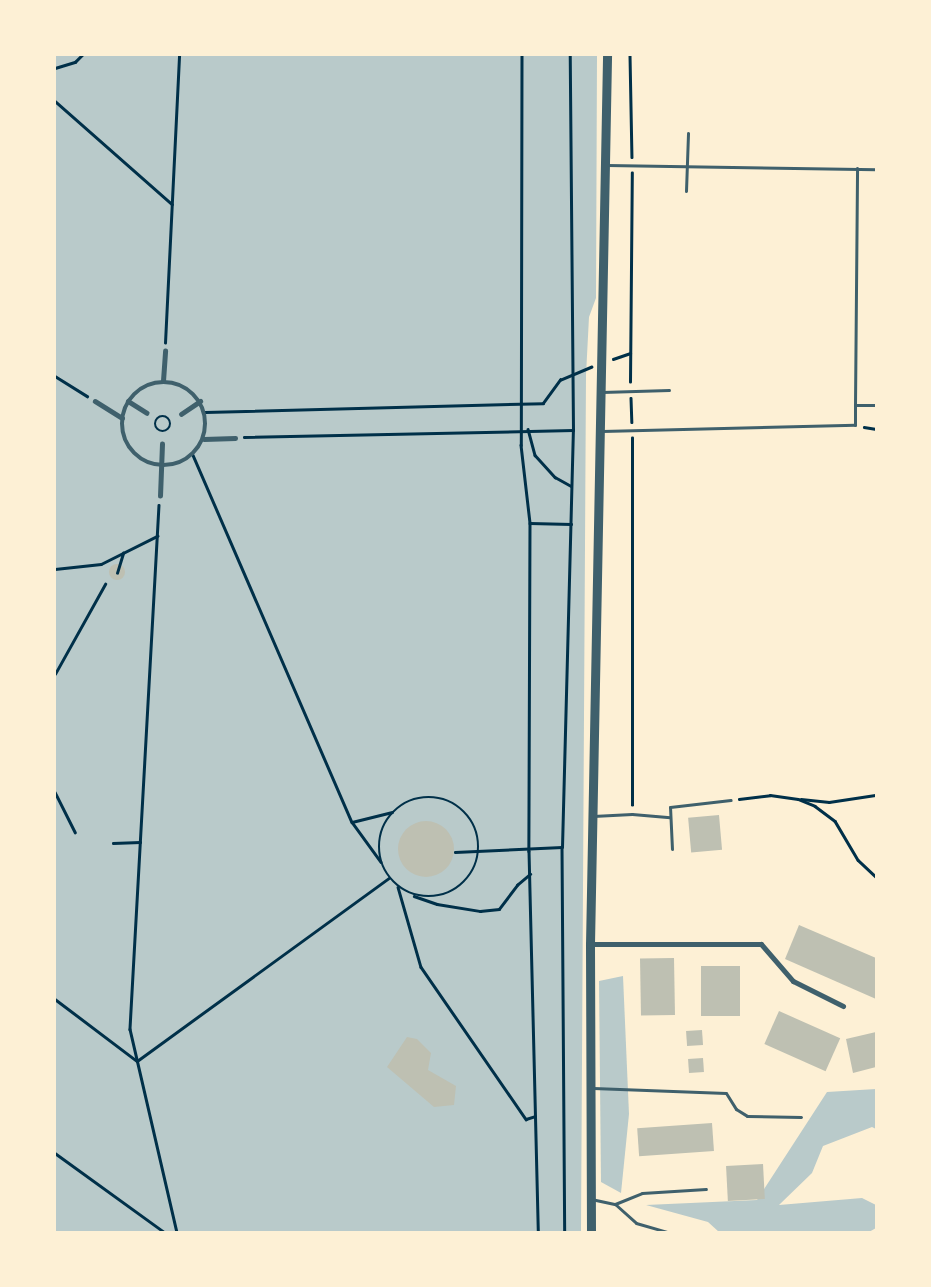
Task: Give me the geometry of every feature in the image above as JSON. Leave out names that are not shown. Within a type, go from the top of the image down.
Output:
[{"type":"street","points":[[591,1232],[590,944],[598,432],[606,165],[607,55]]},
{"type":"street","points":[[163,381],[165,351]]},
{"type":"street","points":[[163,381],[184,387],[200,402],[204,412],[204,439],[193,455],[178,464],[160,466],[149,464],[130,450],[124,441],[122,418],[128,400],[143,387],[163,381]]},
{"type":"street","points":[[128,400],[146,413]]},
{"type":"street","points":[[95,401],[122,418]]},
{"type":"street","points":[[181,414],[200,402]]},
{"type":"street","points":[[204,439],[235,438]]},
{"type":"street","points":[[160,496],[162,444]]},
{"type":"street","points":[[590,944],[761,944],[793,981],[843,1006]]},
{"type":"lane","points":[[686,191],[688,133]]},
{"type":"lane","points":[[606,165],[876,169]]},
{"type":"lane","points":[[598,432],[855,425],[858,168]]},
{"type":"lane","points":[[599,392],[669,390]]},
{"type":"lane","points":[[855,405],[876,405]]},
{"type":"lane","points":[[672,849],[670,807],[731,800]]},
{"type":"lane","points":[[592,816],[632,814],[670,817]]},
{"type":"lane","points":[[590,1088],[726,1093],[736,1109],[747,1116],[801,1117]]},
{"type":"lane","points":[[615,1204],[642,1193],[706,1189]]},
{"type":"lane","points":[[591,1199],[615,1204],[636,1223],[668,1232]]},
{"type":"path","points":[[55,68],[75,62],[82,55]]},
{"type":"path","points":[[165,351],[179,55]]},
{"type":"path","points":[[522,55],[521,429],[530,523],[530,874],[538,1232]]},
{"type":"path","points":[[565,1232],[562,847],[573,430],[570,55]]},
{"type":"path","points":[[55,101],[172,204]]},
{"type":"path","points":[[204,412],[521,406],[543,403],[560,380],[573,375]]},
{"type":"path","points":[[55,376],[95,401]]},
{"type":"path","points":[[160,416],[170,419],[170,430],[164,432],[157,430],[155,423],[160,416]]},
{"type":"path","points":[[855,425],[876,429]]},
{"type":"path","points":[[235,438],[521,429],[573,430]]},
{"type":"path","points":[[528,429],[535,455],[555,477],[572,486]]},
{"type":"path","points":[[193,455],[352,822],[381,862],[389,878],[408,893],[437,904],[480,911],[499,909],[517,885],[530,874]]},
{"type":"path","points":[[160,496],[130,1029],[177,1232]]},
{"type":"path","points":[[530,523],[571,524]]},
{"type":"path","points":[[55,569],[101,564],[157,536]]},
{"type":"path","points":[[117,573],[123,553]]},
{"type":"path","points":[[55,674],[105,584]]},
{"type":"path","points":[[55,792],[75,832]]},
{"type":"path","points":[[731,800],[770,795],[829,802],[876,795]]},
{"type":"path","points":[[381,862],[378,844],[383,826],[394,811],[408,801],[425,797],[450,802],[470,819],[478,835],[478,852],[471,874],[454,890],[432,897],[408,893]]},
{"type":"path","points":[[798,799],[816,806],[835,822],[858,860],[876,877]]},
{"type":"path","points":[[352,822],[394,811]]},
{"type":"path","points":[[114,843],[140,842]]},
{"type":"path","points":[[455,852],[530,851],[562,847]]},
{"type":"path","points":[[137,1061],[389,878]]},
{"type":"path","points":[[398,887],[421,967],[526,1119],[535,1116]]},
{"type":"path","points":[[55,998],[137,1061]]},
{"type":"path","points":[[55,1153],[164,1232]]},
{"type":"shaded area","points":[[55,55],[597,55],[596,298],[589,317],[586,375],[581,1232],[55,1232]]},
{"type":"shaded area","points":[[623,976],[629,1114],[621,1193],[601,1182],[599,981]]},
{"type":"shaded area","points":[[876,1089],[876,1129],[872,1127],[823,1146],[812,1173],[779,1205],[862,1198],[876,1205],[876,1228],[869,1232],[719,1232],[708,1222],[646,1205],[757,1200],[827,1092]]},
{"type":"building","points":[[117,564],[125,572],[117,580],[109,572]]},
{"type":"building","points":[[719,815],[722,850],[691,853],[688,818]]},
{"type":"building","points":[[420,821],[432,821],[442,825],[450,833],[454,849],[450,865],[442,873],[432,877],[420,877],[410,873],[402,865],[398,855],[398,843],[402,833],[410,825]]},
{"type":"building","points":[[799,925],[876,958],[876,999],[785,959]]},
{"type":"building","points":[[674,958],[675,1015],[641,1016],[640,959]]},
{"type":"building","points":[[701,966],[740,966],[740,1016],[701,1016]]},
{"type":"building","points":[[779,1011],[840,1038],[826,1071],[764,1044]]},
{"type":"building","points":[[702,1030],[703,1045],[687,1046],[686,1031]]},
{"type":"building","points":[[876,1032],[876,1067],[853,1073],[846,1039]]},
{"type":"building","points":[[407,1037],[417,1039],[431,1053],[428,1070],[456,1086],[454,1105],[434,1107],[387,1067]]},
{"type":"building","points":[[703,1058],[704,1072],[689,1073],[688,1059]]},
{"type":"building","points":[[712,1123],[714,1151],[639,1156],[637,1128]]},
{"type":"building","points":[[763,1164],[765,1199],[728,1201],[726,1166]]}]
